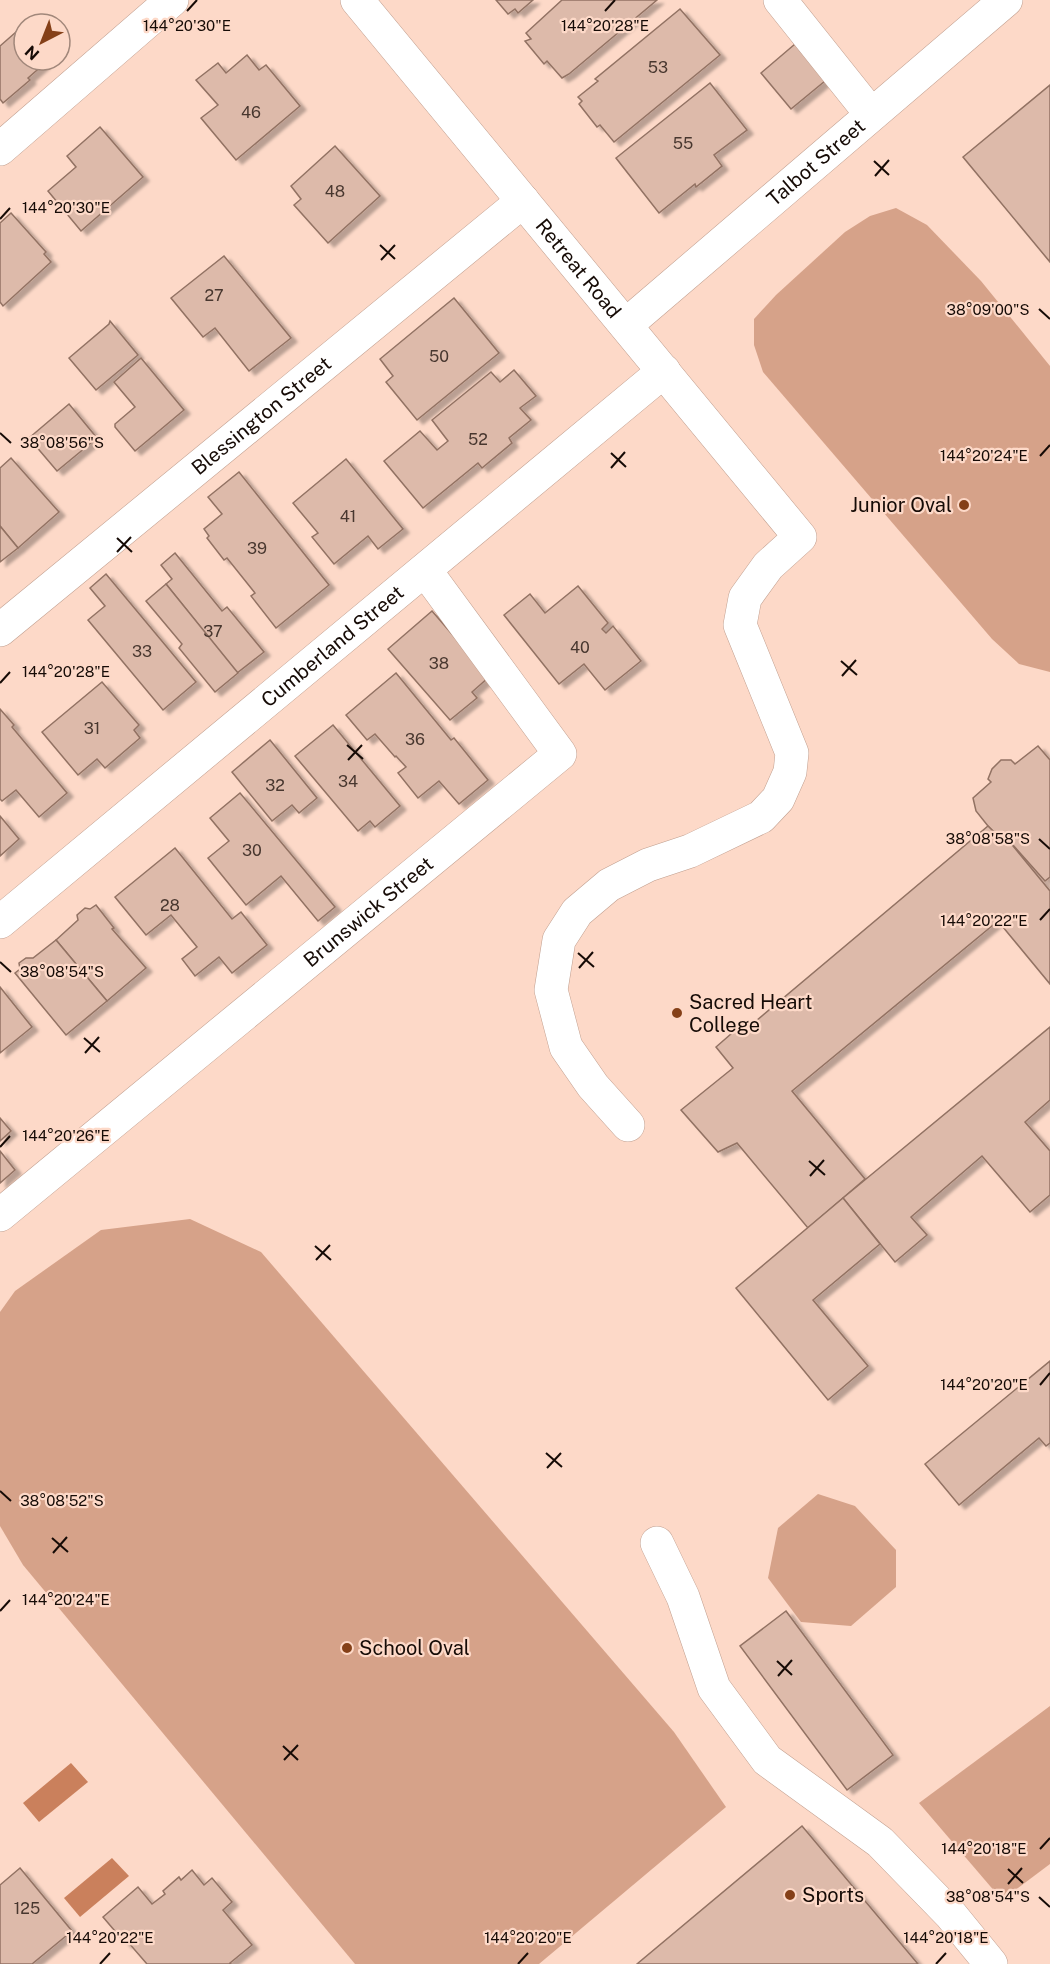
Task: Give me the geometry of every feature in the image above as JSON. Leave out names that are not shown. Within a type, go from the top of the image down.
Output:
[{"type":"street","points":[[0,149],[172,0]]},
{"type":"street","name":"Retreat Road","points":[[357,0],[800,537],[768,566],[745,598],[740,624],[792,753],[790,772],[778,799],[761,817],[730,833],[690,851],[648,865],[609,885],[577,912],[559,940],[551,990],[566,1047],[592,1086],[628,1125]]},
{"type":"street","points":[[780,0],[871,114]]},
{"type":"street","name":"Talbot Street","points":[[626,325],[1006,0]]},
{"type":"street","name":"Blessington Street","points":[[0,630],[523,201]]},
{"type":"street","name":"Cumberland Street","points":[[0,922],[664,371]]},
{"type":"street","name":"Brunswick Street","points":[[0,1215],[560,754],[424,570]]},
{"type":"street","points":[[657,1543],[683,1597],[714,1688],[766,1760],[880,1842],[951,1915],[991,1964]]},
{"type":"shaded area","name":"Junior Oval","points":[[896,208],[927,225],[981,281],[1050,366],[1050,672],[1019,664],[992,639],[763,372],[754,345],[754,319],[776,295],[845,232],[870,216]]},
{"type":"shaded area","name":"School Oval","points":[[190,1219],[261,1252],[674,1732],[726,1807],[539,1964],[355,1964],[23,1565],[0,1526],[0,1312],[15,1291],[101,1230]]},
{"type":"shaded area","points":[[818,1494],[855,1506],[896,1550],[896,1587],[851,1626],[801,1622],[768,1578],[778,1528]]},
{"type":"shaded area","points":[[1050,1706],[1050,1864],[1002,1900],[919,1803]]},
{"type":"shaded area","points":[[71,1763],[88,1782],[39,1822],[23,1803]]},
{"type":"shaded area","points":[[112,1858],[129,1876],[80,1917],[64,1898]]},
{"type":"building","points":[[496,0],[533,0],[518,13],[515,9],[508,14]]},
{"type":"building","points":[[562,0],[657,0],[562,78],[547,61],[544,64],[525,41],[531,39],[526,33]]},
{"type":"building","points":[[680,9],[720,55],[614,142],[600,125],[597,127],[579,104],[582,101],[578,97],[598,81],[595,79]]},
{"type":"building","points":[[12,36],[12,72],[35,72],[28,78],[30,80],[3,103],[0,99],[0,46]]},
{"type":"building","points":[[795,44],[825,81],[791,109],[761,73]]},
{"type":"building","points":[[247,55],[259,70],[266,65],[300,106],[236,160],[201,118],[218,105],[196,80],[218,63],[226,73]]},
{"type":"building","points":[[710,83],[747,130],[714,155],[722,166],[659,213],[616,158]]},
{"type":"building","points":[[1050,85],[1050,262],[963,157]]},
{"type":"building","points":[[100,127],[143,177],[81,231],[48,191],[76,167],[67,156]]},
{"type":"building","points":[[335,146],[380,196],[328,243],[294,205],[301,199],[291,186]]},
{"type":"building","points":[[11,213],[46,252],[44,254],[51,262],[3,306],[0,302],[0,223]]},
{"type":"building","points":[[224,256],[291,338],[249,371],[215,328],[203,337],[171,298]]},
{"type":"building","points":[[454,298],[499,353],[417,420],[386,382],[393,376],[380,359]]},
{"type":"building","points":[[110,321],[138,355],[96,390],[69,358]]},
{"type":"building","points":[[141,358],[184,410],[135,451],[115,424],[135,407],[114,382]]},
{"type":"building","points":[[514,370],[536,396],[520,408],[531,420],[509,438],[512,443],[482,468],[478,463],[423,508],[384,461],[420,431],[437,450],[448,441],[432,420],[491,372],[500,382]]},
{"type":"building","points":[[69,404],[97,438],[57,471],[29,438]]},
{"type":"building","points":[[11,458],[59,512],[18,548],[0,526],[0,468]]},
{"type":"building","points":[[346,459],[403,529],[378,549],[368,536],[334,564],[312,537],[318,533],[293,503]]},
{"type":"building","points":[[239,472],[329,585],[276,628],[251,596],[255,593],[227,558],[224,560],[207,538],[209,536],[204,529],[222,514],[208,497]]},
{"type":"building","points":[[0,526],[18,548],[0,562]]},
{"type":"building","points":[[175,553],[222,611],[227,607],[264,652],[237,673],[166,584],[172,579],[161,565]]},
{"type":"building","points":[[106,574],[196,682],[163,710],[88,620],[105,606],[90,588]]},
{"type":"building","points":[[166,584],[238,673],[215,692],[179,648],[182,644],[146,601]]},
{"type":"building","points":[[578,586],[608,623],[602,629],[606,633],[613,626],[641,661],[605,690],[584,664],[559,684],[504,615],[530,594],[545,613]]},
{"type":"building","points":[[432,611],[489,677],[472,692],[477,698],[450,720],[388,649]]},
{"type":"building","points":[[396,673],[451,740],[454,738],[488,780],[459,804],[439,781],[418,798],[398,773],[406,767],[375,734],[367,740],[346,715]]},
{"type":"building","points":[[102,682],[139,725],[134,730],[140,738],[105,768],[97,759],[78,775],[42,732]]},
{"type":"building","points":[[0,709],[14,725],[12,727],[67,793],[39,817],[16,790],[2,801],[0,799]]},
{"type":"building","points":[[333,725],[400,806],[375,827],[370,821],[358,831],[295,756]]},
{"type":"building","points":[[270,740],[317,798],[299,813],[292,805],[272,821],[232,772]]},
{"type":"building","points":[[1038,746],[1050,760],[1050,877],[1045,881],[1004,835],[997,835],[988,826],[976,811],[973,798],[991,782],[988,779],[992,769],[1001,760],[1011,760],[1015,764]]},
{"type":"building","points":[[240,793],[335,907],[318,921],[281,876],[246,905],[208,858],[229,841],[210,818]]},
{"type":"building","points":[[0,816],[19,839],[0,856]]},
{"type":"building","points":[[988,826],[997,835],[1004,835],[1050,891],[1050,984],[998,921],[792,1091],[865,1179],[808,1228],[737,1143],[718,1152],[681,1110],[733,1068],[716,1047],[739,1027],[744,1031]]},
{"type":"building","points":[[175,848],[232,919],[241,912],[267,945],[232,973],[219,957],[195,976],[182,959],[197,947],[171,915],[146,935],[115,897]]},
{"type":"building","points":[[96,905],[114,928],[112,929],[146,968],[107,1001],[56,940],[78,920],[77,915],[85,908],[90,909]]},
{"type":"building","points":[[56,940],[107,1001],[66,1035],[15,973],[20,969],[19,963],[26,958],[33,958]]},
{"type":"building","points":[[0,987],[32,1027],[0,1053]]},
{"type":"building","points":[[1050,1027],[1050,1100],[1025,1122],[1050,1151],[1050,1195],[1030,1212],[982,1156],[911,1217],[927,1235],[895,1262],[843,1198]]},
{"type":"building","points":[[0,1118],[11,1131],[0,1141]]},
{"type":"building","points":[[0,1151],[15,1170],[0,1183]]},
{"type":"building","points":[[843,1198],[880,1244],[813,1300],[868,1366],[828,1400],[736,1288]]},
{"type":"building","points":[[1050,1361],[1050,1443],[1046,1446],[1039,1438],[959,1505],[925,1464]]},
{"type":"building","points":[[786,1611],[893,1755],[847,1790],[740,1646]]},
{"type":"building","name":"Sports","points":[[802,1826],[918,1964],[637,1964]]},
{"type":"building","points":[[20,1868],[72,1931],[32,1964],[0,1964],[0,1885]]},
{"type":"building","points":[[192,1870],[204,1885],[212,1878],[232,1902],[223,1910],[252,1945],[231,1964],[147,1964],[103,1917],[138,1887],[152,1904],[165,1894],[163,1891],[179,1877],[181,1880]]},
{"type":"place","name":"Junior Oval","points":[[964,505]]},
{"type":"place","name":"Sacred Heart College","points":[[677,1013]]},
{"type":"place","name":"School Oval","points":[[347,1648]]},
{"type":"place","name":"Sports","points":[[790,1895]]}]
